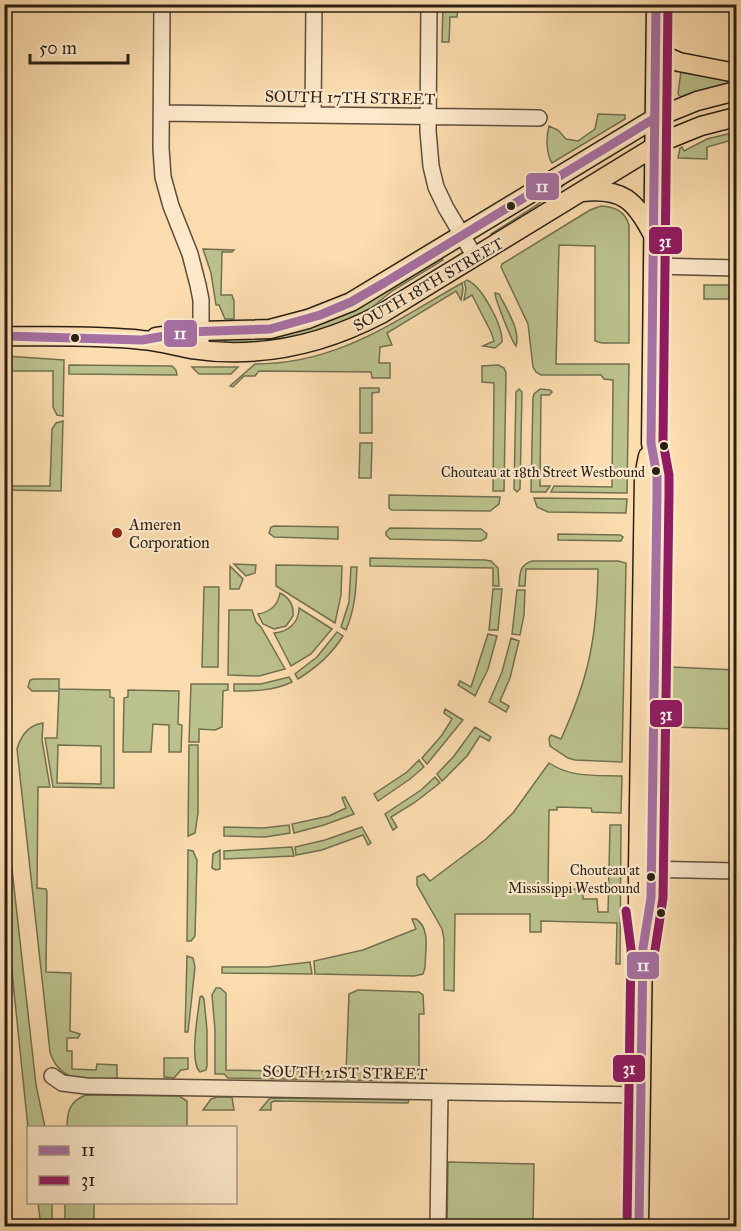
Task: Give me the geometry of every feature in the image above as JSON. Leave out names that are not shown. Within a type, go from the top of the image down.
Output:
[{"type":"main road","points":[[639,1227],[643,948],[638,911],[645,869],[644,476],[651,443],[656,4]]},
{"type":"main road","points":[[656,52],[679,62],[736,73]]},
{"type":"main road","name":"SOUTH 18TH STREET","points":[[142,340],[201,331],[270,329],[314,317],[351,302],[655,118],[687,105],[736,91]]},
{"type":"main road","name":"SOUTH 18TH STREET","points":[[4,336],[142,340],[201,350],[244,351],[285,349],[321,340],[349,330],[381,314],[654,146],[681,133],[736,117]]},
{"type":"main road","points":[[580,192],[612,192],[625,196],[637,208],[654,236]]},
{"type":"street","points":[[162,4],[163,177],[197,278],[201,300],[201,350]]},
{"type":"street","points":[[313,115],[314,4]]},
{"type":"street","points":[[429,4],[428,116],[433,176],[446,208],[475,257]]},
{"type":"street","points":[[700,66],[736,63]]},
{"type":"street","name":"SOUTH 17TH STREET","points":[[162,113],[538,118]]},
{"type":"street","points":[[654,266],[736,268]]},
{"type":"street","points":[[645,869],[736,871]]},
{"type":"street","name":"SOUTH 21ST STREET","points":[[52,1076],[62,1083],[77,1086],[641,1095]]},
{"type":"street","points":[[438,1227],[441,1092]]},
{"type":"green space","points":[[443,5],[458,5],[457,17],[450,17],[449,42],[442,42]]},
{"type":"green space","points":[[681,71],[736,77],[736,82],[681,97],[678,94]]},
{"type":"green space","points":[[598,114],[625,115],[625,119],[552,163],[547,145],[549,126],[558,130],[566,139],[578,141],[595,129]]},
{"type":"green space","points":[[736,132],[736,139],[707,147],[707,159],[678,158],[682,147],[684,151],[707,139]]},
{"type":"green space","points":[[611,152],[612,155],[566,183],[542,206],[493,236],[491,234],[537,205],[557,186]]},
{"type":"green space","points":[[601,206],[619,211],[625,216],[629,225],[629,343],[595,341],[595,246],[559,245],[556,364],[629,364],[627,493],[551,492],[554,486],[612,487],[613,380],[604,379],[601,375],[541,375],[536,372],[533,367],[528,324],[501,267],[502,264],[590,210]]},
{"type":"green space","points":[[203,249],[234,250],[222,252],[221,295],[232,295],[234,319],[225,319],[219,305],[216,305],[211,273]]},
{"type":"green space","points":[[441,257],[443,260],[392,291],[353,320],[282,341],[225,344],[225,339],[352,310]]},
{"type":"green space","points":[[467,280],[485,298],[499,326],[502,342],[495,348],[483,346],[494,341],[472,295],[464,300],[466,288],[464,282]]},
{"type":"green space","points":[[462,283],[461,300],[456,291],[387,333],[392,345],[380,347],[379,363],[390,363],[390,378],[372,378],[371,372],[259,371],[255,376],[244,376],[233,387],[230,386],[255,364],[313,357],[364,338]]},
{"type":"green space","points":[[704,285],[736,285],[736,299],[704,299]]},
{"type":"green space","points":[[495,293],[499,294],[512,320],[517,340],[516,346],[504,320]]},
{"type":"green space","points":[[5,356],[64,360],[63,416],[57,415],[53,407],[53,371],[5,371]]},
{"type":"green space","points":[[69,365],[172,366],[177,375],[69,374]]},
{"type":"green space","points":[[498,365],[504,368],[506,373],[504,491],[493,491],[494,383],[482,382],[482,366]]},
{"type":"green space","points":[[192,367],[238,367],[231,374],[199,374]]},
{"type":"green space","points":[[360,388],[379,388],[379,392],[372,393],[372,433],[360,433]]},
{"type":"green space","points":[[519,389],[522,392],[520,489],[517,492],[514,489],[516,392]]},
{"type":"green space","points":[[540,389],[552,392],[549,395],[541,395],[540,486],[550,486],[546,492],[531,492],[533,398]]},
{"type":"green space","points":[[63,421],[61,491],[5,490],[5,486],[50,486],[52,429],[56,423]]},
{"type":"green space","points":[[360,443],[372,443],[371,478],[359,478]]},
{"type":"green space","points":[[389,495],[500,497],[499,504],[490,511],[392,510],[389,508]]},
{"type":"green space","points":[[534,498],[627,499],[626,513],[548,512],[537,507]]},
{"type":"green space","points":[[271,527],[338,527],[338,539],[274,537],[269,533]]},
{"type":"green space","points":[[390,528],[481,529],[487,534],[486,538],[481,541],[390,539],[386,532]]},
{"type":"green space","points":[[558,534],[620,535],[623,537],[621,541],[558,540]]},
{"type":"green space","points":[[370,558],[491,561],[498,568],[499,586],[493,586],[493,568],[370,566]]},
{"type":"green space","points":[[532,561],[618,561],[626,563],[622,762],[575,760],[550,746],[551,735],[561,739],[585,676],[596,615],[598,569],[526,569],[525,586],[519,586],[522,568]]},
{"type":"green space","points":[[234,564],[256,565],[255,573],[246,576]]},
{"type":"green space","points":[[276,565],[342,566],[341,595],[335,623],[276,586]]},
{"type":"green space","points":[[230,566],[243,579],[239,589],[230,589]]},
{"type":"green space","points":[[351,567],[357,567],[356,584],[353,607],[346,630],[341,627],[349,602]]},
{"type":"green space","points":[[204,587],[219,587],[218,667],[202,667]]},
{"type":"green space","points":[[493,589],[502,589],[498,630],[489,630]]},
{"type":"green space","points":[[517,590],[525,590],[520,635],[512,634]]},
{"type":"green space","points":[[280,593],[291,602],[293,616],[286,626],[274,629],[263,624],[258,614],[273,607]]},
{"type":"green space","points":[[299,608],[332,629],[311,654],[291,666],[274,633],[292,626]]},
{"type":"green space","points":[[229,610],[252,610],[256,622],[285,669],[259,676],[228,675]]},
{"type":"green space","points":[[337,632],[343,636],[334,649],[298,679],[295,674],[317,657]]},
{"type":"green space","points":[[488,634],[497,636],[488,669],[475,696],[458,685],[460,681],[471,687]]},
{"type":"green space","points":[[511,638],[519,641],[510,678],[500,701],[509,706],[506,712],[489,702],[502,672]]},
{"type":"green space","points":[[671,667],[736,670],[736,729],[671,727]]},
{"type":"green space","points":[[289,677],[292,682],[271,689],[234,691],[234,684],[261,684]]},
{"type":"green space","points":[[59,679],[59,689],[110,690],[110,697],[114,698],[114,788],[53,787],[45,738],[57,738],[59,691],[32,691],[28,687],[30,680]],"holes":[[[58,745],[101,746],[101,784],[57,783]]]},
{"type":"green space","points":[[191,684],[228,684],[228,690],[223,691],[222,727],[215,730],[199,729],[199,742],[189,742]]},
{"type":"green space","points":[[128,690],[179,691],[178,724],[182,725],[181,752],[169,752],[169,725],[153,724],[151,752],[123,752],[124,698],[128,697]]},
{"type":"green space","points":[[445,709],[463,720],[427,764],[422,758],[442,735],[452,719],[444,713]]},
{"type":"green space","points":[[43,723],[42,740],[50,787],[38,787],[37,888],[46,889],[47,892],[46,972],[71,973],[70,1031],[80,1034],[78,1038],[67,1038],[67,1051],[72,1051],[72,1069],[96,1070],[97,1064],[117,1065],[117,1079],[86,1079],[68,1075],[55,1063],[50,1052],[17,749],[26,732],[33,726]]},
{"type":"green space","points":[[475,727],[491,737],[489,741],[480,736],[467,756],[442,781],[437,774],[454,756]]},
{"type":"green space","points":[[189,745],[198,745],[198,813],[195,833],[188,836]]},
{"type":"green space","points":[[419,760],[424,767],[378,801],[374,794],[407,772]]},
{"type":"green space","points":[[549,763],[575,773],[622,776],[621,813],[592,812],[591,808],[557,807],[557,810],[549,810],[548,889],[583,889],[583,899],[597,899],[598,912],[608,912],[610,825],[621,825],[620,964],[616,964],[617,923],[541,921],[541,932],[530,932],[530,914],[455,914],[454,991],[444,990],[442,929],[417,885],[417,877],[424,874],[430,881],[486,839],[513,813]]},
{"type":"green space","points":[[435,777],[440,783],[391,817],[397,827],[393,830],[385,814],[421,790]]},
{"type":"green space","points":[[4,797],[36,1085],[45,1126],[28,1126],[5,904]]},
{"type":"green space","points":[[345,797],[354,814],[294,833],[292,824],[329,816],[346,808],[342,798]]},
{"type":"green space","points":[[289,825],[290,833],[265,837],[224,836],[224,827],[263,828]]},
{"type":"green space","points":[[362,827],[371,843],[368,845],[363,835],[322,850],[296,855],[295,847],[325,840]]},
{"type":"green space","points":[[292,847],[294,856],[224,859],[224,851]]},
{"type":"green space","points":[[188,850],[193,851],[197,860],[195,936],[191,941],[187,941]]},
{"type":"green space","points":[[220,850],[220,869],[216,870],[212,868],[213,854]]},
{"type":"green space","points":[[412,919],[416,919],[424,928],[426,948],[423,974],[414,976],[315,974],[314,961],[363,950],[416,929]]},
{"type":"green space","points":[[187,956],[193,958],[195,967],[188,1032],[185,1032]]},
{"type":"green space","points":[[310,962],[312,974],[222,973],[222,967],[268,967]]},
{"type":"green space","points":[[216,988],[226,993],[226,1070],[346,1072],[349,994],[358,990],[419,992],[423,995],[424,1014],[419,1014],[419,1075],[407,1081],[228,1078],[224,1074],[215,1074],[212,995]]},
{"type":"green space","points":[[202,996],[207,1030],[207,1066],[206,1070],[200,1072],[195,1058],[195,1048],[196,1025]]},
{"type":"green space","points":[[164,1058],[188,1058],[188,1069],[181,1070],[174,1078],[164,1077]]},
{"type":"green space","points":[[86,1095],[179,1096],[187,1101],[187,1126],[67,1126],[70,1107],[76,1100]]},
{"type":"green space","points":[[232,1097],[234,1110],[203,1110],[211,1099]]},
{"type":"green space","points":[[270,1098],[409,1100],[408,1103],[274,1101],[271,1103],[271,1110],[260,1110]]},
{"type":"green space","points":[[448,1162],[534,1164],[533,1226],[447,1226]]},
{"type":"green space","points":[[38,1204],[52,1204],[52,1226],[41,1226]]},
{"type":"green space","points":[[65,1204],[94,1204],[94,1226],[65,1226]]},
{"type":"transit line","name":"11","points":[[639,1226],[643,948],[651,898],[657,495],[657,476],[651,443],[656,4]]},
{"type":"transit line","name":"31","points":[[655,950],[663,898],[669,495],[669,475],[663,442],[668,4]]},
{"type":"transit line","name":"11","points":[[4,336],[142,340],[188,332],[270,329],[320,315],[351,302],[384,283],[655,118]]},
{"type":"transit line","name":"31","points":[[626,911],[631,949],[627,1226]]},
{"type":"place","name":"Chouteau at 18th Street Westbound","points":[[656,471]]},
{"type":"place","name":"Ameren Corporation","points":[[117,533]]},
{"type":"place","name":"Chouteau at Mississippi Westbound","points":[[651,877]]}]
